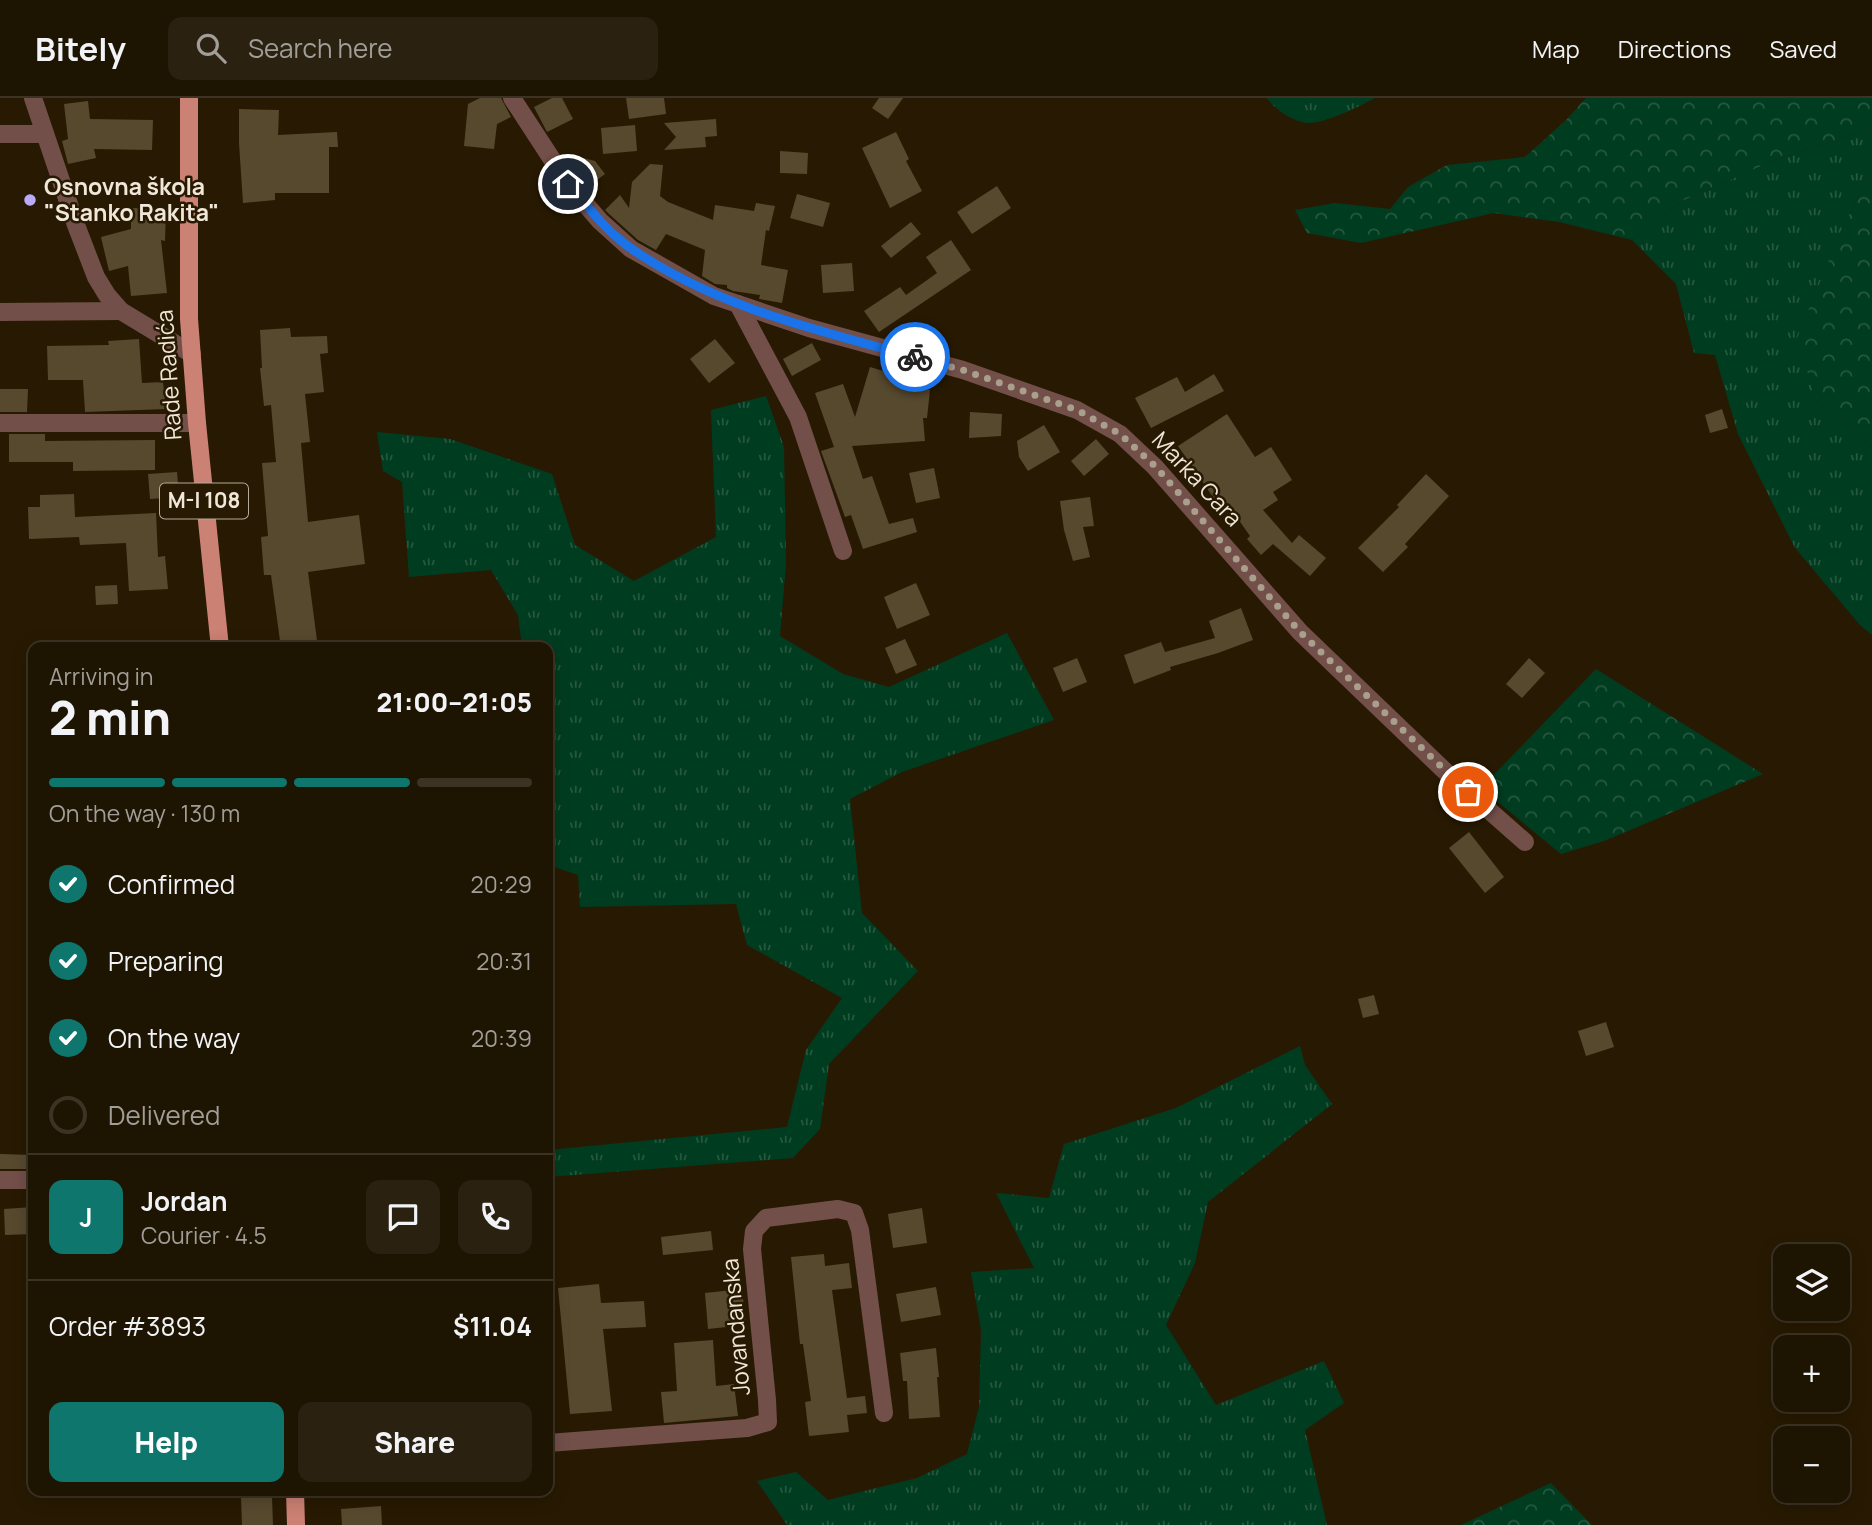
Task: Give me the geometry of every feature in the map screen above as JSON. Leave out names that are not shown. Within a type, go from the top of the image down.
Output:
[{"type":"main road","name":"Rade Radića","points":[[189,98],[188,282],[192,354],[219,642]]},
{"type":"main road","points":[[295,1496],[296,1525]]},
{"type":"street","points":[[33,98],[96,277],[107,295],[121,311],[192,354]]},
{"type":"street","name":"Marka Cara","points":[[512,98],[568,184],[600,221],[631,248],[714,296],[809,328],[963,370],[1077,410],[1120,434],[1156,467],[1300,632],[1449,775],[1525,842]]},
{"type":"street","points":[[0,134],[45,134]]},
{"type":"street","points":[[738,304],[798,418],[843,551]]},
{"type":"street","points":[[0,312],[121,311]]},
{"type":"street","points":[[0,423],[197,423]]},
{"type":"street","points":[[0,1180],[28,1180]]},
{"type":"street","name":"Jovandanska","points":[[553,1443],[747,1428],[768,1422],[752,1249],[754,1231],[766,1218],[838,1209],[854,1213],[860,1230],[884,1413]]},
{"type":"green space","points":[[1267,98],[1375,98],[1332,118],[1308,123],[1284,114]]},
{"type":"green space","points":[[1586,98],[1872,98],[1872,129],[1777,159],[1682,201],[1632,240],[1559,222],[1494,213],[1361,243],[1307,233],[1295,210],[1335,203],[1390,209],[1408,187],[1447,165],[1525,157]]},
{"type":"green space","points":[[1872,129],[1872,168],[1840,233],[1816,400],[1872,447],[1872,635],[1860,625],[1795,548],[1738,434],[1715,355],[1694,353],[1676,284],[1632,240],[1682,201],[1777,159]]},
{"type":"green space","points":[[1872,168],[1872,447],[1816,400],[1797,338],[1840,233]]},
{"type":"green space","points":[[766,396],[784,447],[786,563],[780,636],[843,674],[889,687],[1007,633],[1054,720],[902,772],[850,799],[862,913],[918,971],[829,1064],[820,1129],[793,1158],[553,1177],[553,1150],[787,1127],[806,1050],[842,998],[747,945],[736,904],[580,907],[578,875],[553,867],[553,642],[521,642],[518,615],[491,570],[409,577],[402,482],[383,471],[377,432],[450,439],[552,474],[575,545],[634,581],[716,537],[711,410]]},
{"type":"green space","points":[[1596,669],[1763,774],[1604,841],[1561,854],[1481,788]]},
{"type":"green space","points":[[1300,1046],[1305,1065],[1332,1104],[1208,1202],[1195,1263],[1166,1325],[1216,1405],[1324,1361],[1344,1403],[1305,1430],[1327,1525],[787,1525],[757,1481],[796,1472],[828,1500],[917,1478],[967,1454],[979,1407],[981,1330],[971,1272],[1034,1268],[996,1193],[1049,1198],[1064,1144],[1176,1108]]},
{"type":"green space","points":[[1551,1483],[1592,1525],[1461,1525]]},
{"type":"building","points":[[480,98],[501,98],[511,117],[497,124],[494,149],[464,146],[468,104]]},
{"type":"building","points":[[552,98],[562,98],[573,119],[547,132],[534,107]]},
{"type":"building","points":[[626,98],[664,98],[666,114],[629,119]]},
{"type":"building","points":[[879,98],[903,98],[888,119],[872,108]]},
{"type":"building","points":[[88,101],[90,119],[153,120],[152,150],[94,149],[96,158],[68,164],[62,141],[68,139],[64,104]]},
{"type":"building","points":[[239,109],[279,110],[278,135],[337,132],[338,147],[329,147],[329,193],[275,193],[275,200],[243,203]]},
{"type":"building","points":[[716,119],[717,136],[705,137],[706,147],[664,150],[676,137],[664,123]]},
{"type":"building","points":[[635,125],[637,151],[603,154],[601,128]]},
{"type":"building","points":[[896,132],[909,159],[906,161],[922,191],[890,208],[862,148]]},
{"type":"building","points":[[780,151],[808,153],[807,174],[780,173]]},
{"type":"building","points":[[579,157],[595,161],[605,174],[586,188],[569,165]]},
{"type":"building","points":[[650,164],[663,165],[660,196],[668,202],[713,220],[715,205],[754,211],[756,203],[775,206],[769,231],[766,230],[761,265],[788,270],[782,303],[759,299],[760,295],[733,291],[727,288],[727,285],[715,284],[702,276],[705,250],[666,234],[656,250],[638,240],[605,210],[620,195],[629,208],[632,182]]},
{"type":"building","points":[[997,186],[1011,208],[972,234],[957,212]]},
{"type":"building","points":[[797,194],[830,203],[823,227],[790,218]]},
{"type":"building","points":[[131,208],[166,209],[165,241],[161,240],[167,293],[131,296],[128,266],[109,271],[101,237],[131,229]]},
{"type":"building","points":[[911,222],[921,234],[891,258],[881,246]]},
{"type":"building","points":[[951,240],[971,270],[879,332],[864,311],[900,287],[906,295],[937,273],[926,257]]},
{"type":"building","points":[[852,263],[854,291],[823,293],[821,265]]},
{"type":"building","points":[[290,328],[291,337],[327,336],[328,353],[320,354],[324,392],[305,394],[310,442],[301,443],[308,522],[359,515],[365,564],[308,572],[317,642],[280,642],[271,575],[264,575],[261,537],[268,536],[262,463],[276,462],[271,405],[264,406],[260,330]]},
{"type":"building","points":[[139,339],[142,383],[163,382],[166,409],[85,412],[83,380],[48,380],[47,346],[109,345],[108,341]]},
{"type":"building","points":[[715,339],[735,363],[709,383],[690,359]]},
{"type":"building","points":[[812,343],[821,360],[792,376],[783,359]]},
{"type":"building","points":[[870,367],[900,376],[899,387],[930,390],[927,418],[923,418],[925,441],[852,446],[863,479],[872,476],[889,524],[913,518],[917,532],[863,549],[851,515],[845,517],[821,451],[834,447],[815,393],[843,384],[855,417]]},
{"type":"building","points":[[1214,374],[1224,391],[1151,428],[1135,398],[1177,377],[1185,392]]},
{"type":"building","points":[[0,389],[28,389],[27,412],[0,412]]},
{"type":"building","points":[[1722,409],[1728,428],[1710,433],[1705,415]]},
{"type":"building","points":[[970,412],[1002,414],[1001,436],[969,438]]},
{"type":"building","points":[[1227,414],[1255,457],[1271,447],[1292,480],[1273,492],[1278,500],[1263,510],[1292,543],[1299,535],[1326,558],[1310,576],[1273,544],[1261,555],[1247,539],[1250,536],[1226,502],[1219,506],[1178,446]]},
{"type":"building","points":[[1044,425],[1060,452],[1028,471],[1019,457],[1017,441]]},
{"type":"building","points":[[9,434],[45,434],[45,441],[155,440],[155,470],[73,471],[73,462],[9,462]]},
{"type":"building","points":[[1096,439],[1109,454],[1084,476],[1071,461]]},
{"type":"building","points":[[934,468],[940,498],[916,503],[909,473]]},
{"type":"building","points":[[177,472],[179,497],[150,499],[148,474]]},
{"type":"building","points":[[1426,474],[1449,496],[1405,544],[1408,547],[1383,572],[1358,548],[1399,507],[1397,505]]},
{"type":"building","points":[[74,494],[75,517],[156,513],[158,557],[165,556],[168,589],[129,591],[126,543],[80,545],[79,537],[29,539],[28,507],[40,507],[40,495]]},
{"type":"building","points":[[1090,497],[1094,526],[1083,527],[1090,557],[1073,561],[1064,530],[1060,501]]},
{"type":"building","points":[[916,583],[930,615],[897,629],[884,597]]},
{"type":"building","points":[[117,585],[118,604],[96,605],[95,586]]},
{"type":"building","points":[[1241,608],[1253,640],[1170,667],[1171,670],[1134,684],[1124,655],[1161,642],[1165,652],[1215,638],[1209,621]]},
{"type":"building","points":[[905,639],[917,665],[896,674],[885,648]]},
{"type":"building","points":[[1077,658],[1087,682],[1063,692],[1053,668]]},
{"type":"building","points":[[1529,658],[1545,673],[1522,698],[1506,684]]},
{"type":"building","points":[[1469,832],[1504,877],[1485,893],[1449,848]]},
{"type":"building","points":[[1374,995],[1379,1014],[1363,1018],[1358,999]]},
{"type":"building","points":[[1606,1022],[1614,1047],[1586,1056],[1578,1031]]},
{"type":"building","points":[[0,1154],[28,1155],[28,1169],[0,1169]]},
{"type":"building","points":[[28,1207],[28,1234],[5,1235],[4,1209]]},
{"type":"building","points":[[922,1208],[927,1243],[893,1248],[888,1214]]},
{"type":"building","points":[[711,1231],[713,1250],[663,1255],[661,1237]]},
{"type":"building","points":[[824,1254],[825,1266],[849,1263],[852,1288],[832,1290],[847,1398],[865,1396],[867,1413],[847,1415],[849,1432],[809,1436],[805,1402],[811,1401],[803,1344],[800,1344],[791,1257]]},
{"type":"building","points":[[599,1284],[601,1303],[644,1301],[646,1327],[603,1329],[612,1411],[570,1414],[558,1288]]},
{"type":"building","points":[[936,1287],[941,1315],[901,1322],[896,1294]]},
{"type":"building","points":[[742,1289],[746,1325],[708,1329],[705,1293]]},
{"type":"building","points":[[713,1340],[716,1386],[734,1384],[738,1416],[664,1423],[661,1392],[677,1391],[674,1343]]},
{"type":"building","points":[[936,1348],[940,1417],[909,1419],[907,1381],[903,1381],[900,1353]]},
{"type":"building","points":[[272,1497],[273,1525],[242,1525],[241,1498]]},
{"type":"building","points":[[381,1506],[382,1525],[342,1525],[341,1509]]},
{"type":"way so far","points":[[915,357],[963,370],[1077,410],[1120,434],[1156,467],[1300,632],[1468,792]]},
{"type":"place","name":"Osnovna škola \"Stanko Rakita\"","points":[[30,200]]},
{"type":"route","points":[[568,184],[600,221],[631,248],[714,296],[809,328],[915,357]]}]
